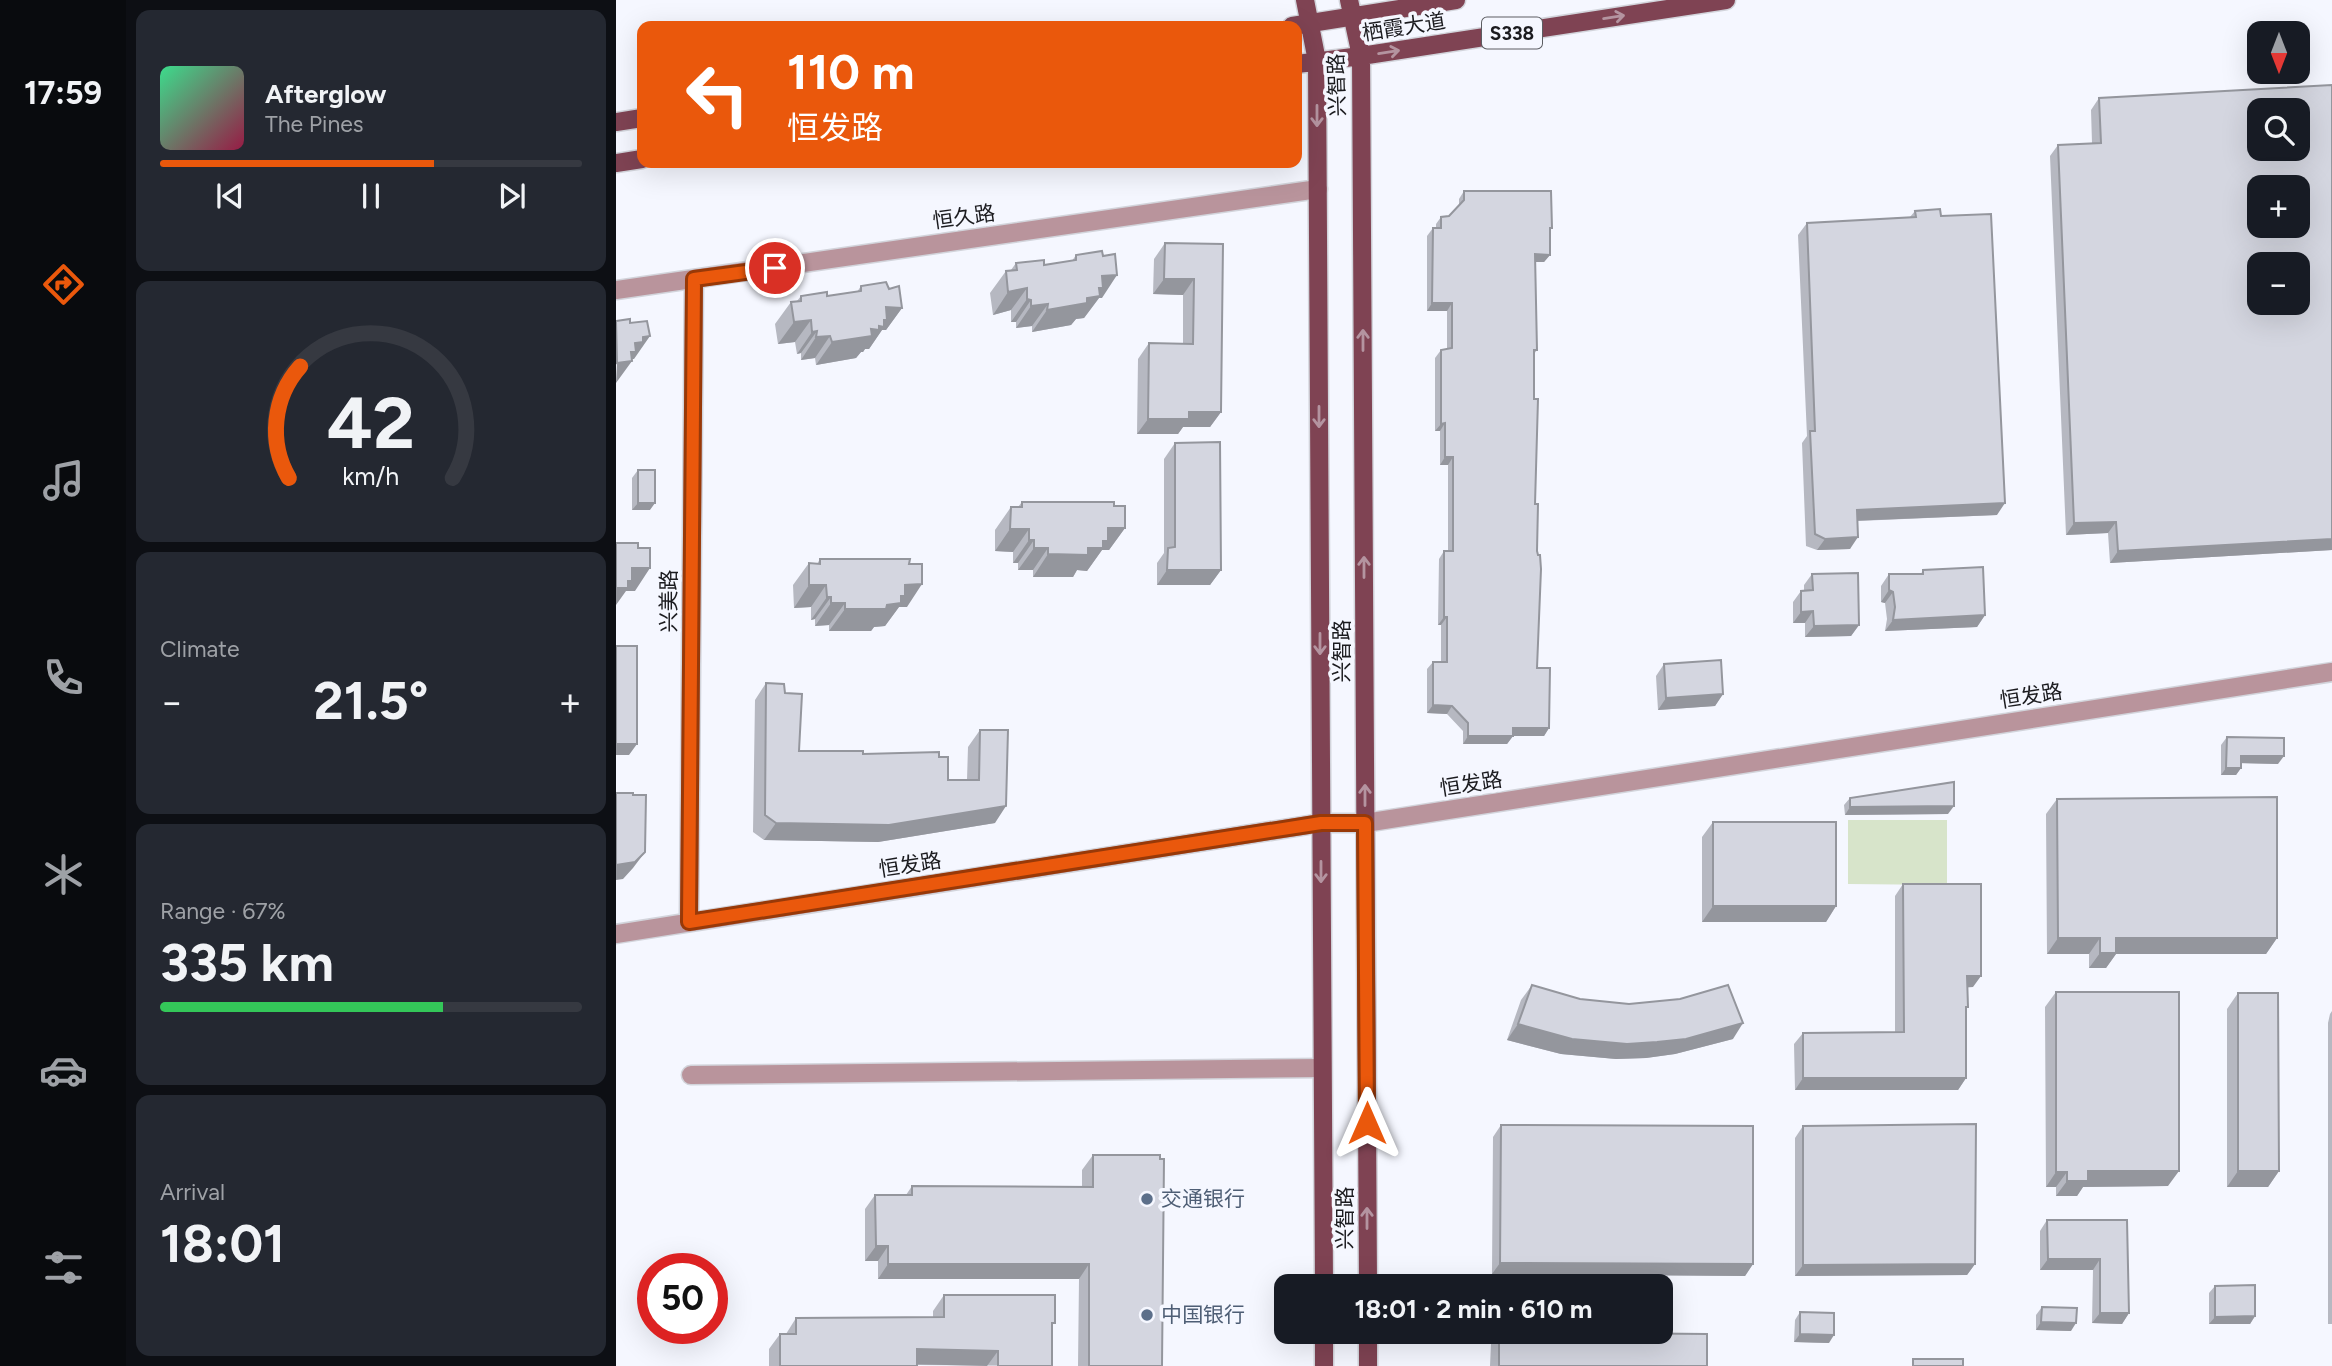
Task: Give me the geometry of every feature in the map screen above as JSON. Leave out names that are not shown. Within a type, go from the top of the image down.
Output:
[{"type":"main road","name":"兴智路","points":[[1301,21],[1305,0]]},
{"type":"main road","name":"栖霞大道","points":[[1302,24],[1351,8],[1456,0]]},
{"type":"main road","name":"栖霞大道","points":[[1302,63],[1726,0]]},
{"type":"main road","name":"兴智路","points":[[1351,8],[1361,56],[1368,1274]]},
{"type":"main road","name":"兴智路","points":[[1302,29],[1317,61],[1324,1274]]},
{"type":"main road","points":[[616,122],[637,119]]},
{"type":"main road","points":[[616,163],[637,160]]},
{"type":"main road","points":[[1324,1344],[1324,1366]]},
{"type":"main road","points":[[1368,1344],[1368,1366]]},
{"type":"street","name":"恒久路","points":[[616,290],[1318,189]]},
{"type":"street","name":"兴美路","points":[[689,922],[694,279]]},
{"type":"street","name":"恒发路","points":[[616,934],[1321,823],[1365,823],[2332,672]]},
{"type":"street","points":[[691,1075],[1322,1068]]},
{"type":"green space","points":[[1848,820],[1947,820],[1947,885],[1848,884]]},
{"type":"building","points":[[2332,85],[2332,539],[2118,551],[2116,522],[2074,523],[2058,145],[2101,143],[2099,98]]},
{"type":"building","points":[[1464,191],[1551,191],[1550,255],[1535,254],[1537,350],[1534,350],[1534,399],[1538,399],[1535,504],[1538,504],[1537,551],[1541,569],[1537,668],[1550,668],[1549,728],[1513,728],[1513,736],[1468,736],[1468,723],[1452,706],[1433,705],[1433,662],[1447,662],[1444,551],[1453,551],[1453,457],[1445,457],[1445,423],[1441,424],[1441,350],[1452,348],[1452,303],[1432,303],[1433,228],[1441,228],[1441,217],[1449,216],[1464,200]]},
{"type":"building","points":[[1940,209],[1941,216],[1991,214],[2005,503],[1857,510],[1858,537],[1825,539],[1815,534],[1810,431],[1815,431],[1807,223],[1916,217],[1915,211]]},
{"type":"building","points":[[1165,243],[1223,244],[1221,412],[1189,412],[1189,419],[1148,419],[1149,343],[1193,344],[1194,279],[1164,279]]},
{"type":"building","points":[[1102,251],[1103,256],[1115,254],[1117,275],[1102,276],[1103,288],[1099,288],[1100,296],[1087,298],[1087,303],[1047,310],[1048,304],[1031,306],[1031,300],[1027,299],[1027,288],[1008,292],[1006,271],[1017,270],[1016,263],[1044,260],[1044,265],[1076,260],[1076,255]]},
{"type":"building","points":[[886,282],[889,289],[899,286],[902,308],[886,307],[887,320],[884,320],[884,327],[879,326],[879,330],[871,329],[872,336],[832,342],[830,336],[816,337],[817,331],[812,332],[811,320],[794,322],[791,302],[801,301],[801,296],[827,292],[827,296],[861,291],[861,286]]},
{"type":"building","points":[[630,319],[630,323],[647,321],[650,336],[643,337],[643,342],[635,343],[636,352],[631,352],[632,361],[617,363],[616,321]]},
{"type":"building","points":[[1220,442],[1221,570],[1167,570],[1168,548],[1175,547],[1175,443]]},
{"type":"building","points":[[638,470],[655,470],[655,503],[638,503]]},
{"type":"building","points":[[1022,502],[1114,502],[1114,506],[1125,506],[1125,528],[1108,528],[1108,541],[1103,541],[1103,548],[1088,548],[1088,555],[1048,554],[1048,548],[1034,548],[1034,540],[1029,540],[1029,529],[1010,529],[1011,507],[1022,507]]},
{"type":"building","points":[[616,543],[638,543],[638,548],[650,548],[650,568],[632,568],[632,581],[628,581],[628,588],[616,588]]},
{"type":"building","points":[[820,559],[910,559],[909,564],[922,564],[922,584],[905,585],[905,596],[901,596],[901,603],[887,605],[886,609],[845,609],[845,603],[831,603],[831,597],[827,597],[826,585],[809,585],[809,563],[820,564]]},
{"type":"building","points":[[1983,567],[1985,615],[1893,620],[1895,607],[1893,592],[1889,590],[1889,574],[1923,574],[1923,570]]},
{"type":"building","points":[[1858,573],[1859,625],[1814,626],[1813,611],[1801,612],[1801,591],[1813,590],[1812,574]]},
{"type":"building","points":[[616,646],[637,646],[637,744],[616,744]]},
{"type":"building","points":[[1721,660],[1723,694],[1666,698],[1664,664]]},
{"type":"building","points":[[766,683],[784,684],[785,693],[802,694],[799,751],[863,751],[863,754],[939,752],[939,757],[948,757],[948,780],[979,780],[980,730],[1008,730],[1006,806],[889,825],[776,823],[765,815]]},
{"type":"building","points":[[2227,737],[2284,738],[2284,756],[2241,756],[2241,768],[2226,768]]},
{"type":"building","points":[[1954,782],[1954,806],[1850,807],[1850,798]]},
{"type":"building","points":[[616,793],[646,795],[645,852],[635,862],[616,865]]},
{"type":"building","points":[[2277,797],[2277,938],[2116,938],[2116,953],[2100,953],[2100,938],[2058,938],[2057,799]]},
{"type":"building","points":[[1713,822],[1836,822],[1836,906],[1713,906]]},
{"type":"building","points":[[1903,884],[1981,884],[1981,976],[1967,976],[1966,1078],[1803,1078],[1803,1033],[1904,1032]]},
{"type":"building","points":[[1532,985],[1580,999],[1629,1004],[1680,999],[1728,985],[1743,1023],[1686,1039],[1657,1042],[1627,1044],[1572,1039],[1518,1024]]},
{"type":"building","points":[[2056,992],[2179,992],[2179,1171],[2088,1171],[2088,1181],[2067,1181],[2067,1172],[2056,1172]]},
{"type":"building","points":[[2238,993],[2278,993],[2279,1171],[2238,1171]]},
{"type":"building","points":[[1976,1124],[1975,1264],[1803,1265],[1803,1126]]},
{"type":"building","points":[[1501,1125],[1753,1126],[1753,1264],[1500,1263]]},
{"type":"building","points":[[1093,1155],[1160,1155],[1160,1159],[1164,1159],[1162,1366],[1089,1366],[1089,1264],[888,1264],[888,1246],[876,1246],[875,1195],[912,1195],[912,1186],[1093,1187]]},
{"type":"building","points":[[2047,1220],[2127,1220],[2129,1313],[2100,1313],[2100,1259],[2048,1259]]},
{"type":"building","points":[[2255,1285],[2255,1316],[2215,1317],[2215,1286]]},
{"type":"building","points":[[944,1295],[1055,1295],[1052,1366],[998,1366],[998,1351],[917,1349],[917,1366],[780,1366],[780,1334],[796,1334],[796,1318],[944,1317]]},
{"type":"building","points":[[2042,1307],[2077,1308],[2076,1323],[2041,1322]]},
{"type":"building","points":[[1800,1312],[1834,1313],[1834,1335],[1800,1334]]},
{"type":"building","points":[[1673,1334],[1707,1334],[1707,1366],[1499,1366],[1499,1344],[1673,1344]]},
{"type":"building","points":[[1913,1359],[1963,1359],[1963,1366],[1913,1366]]},
{"type":"place","name":"交通银行","points":[[1147,1199]]},
{"type":"place","name":"中国银行","points":[[1147,1315]]},
{"type":"route","points":[[775,268],[694,279],[689,922],[1321,823],[1365,823],[1367,1123]]}]
